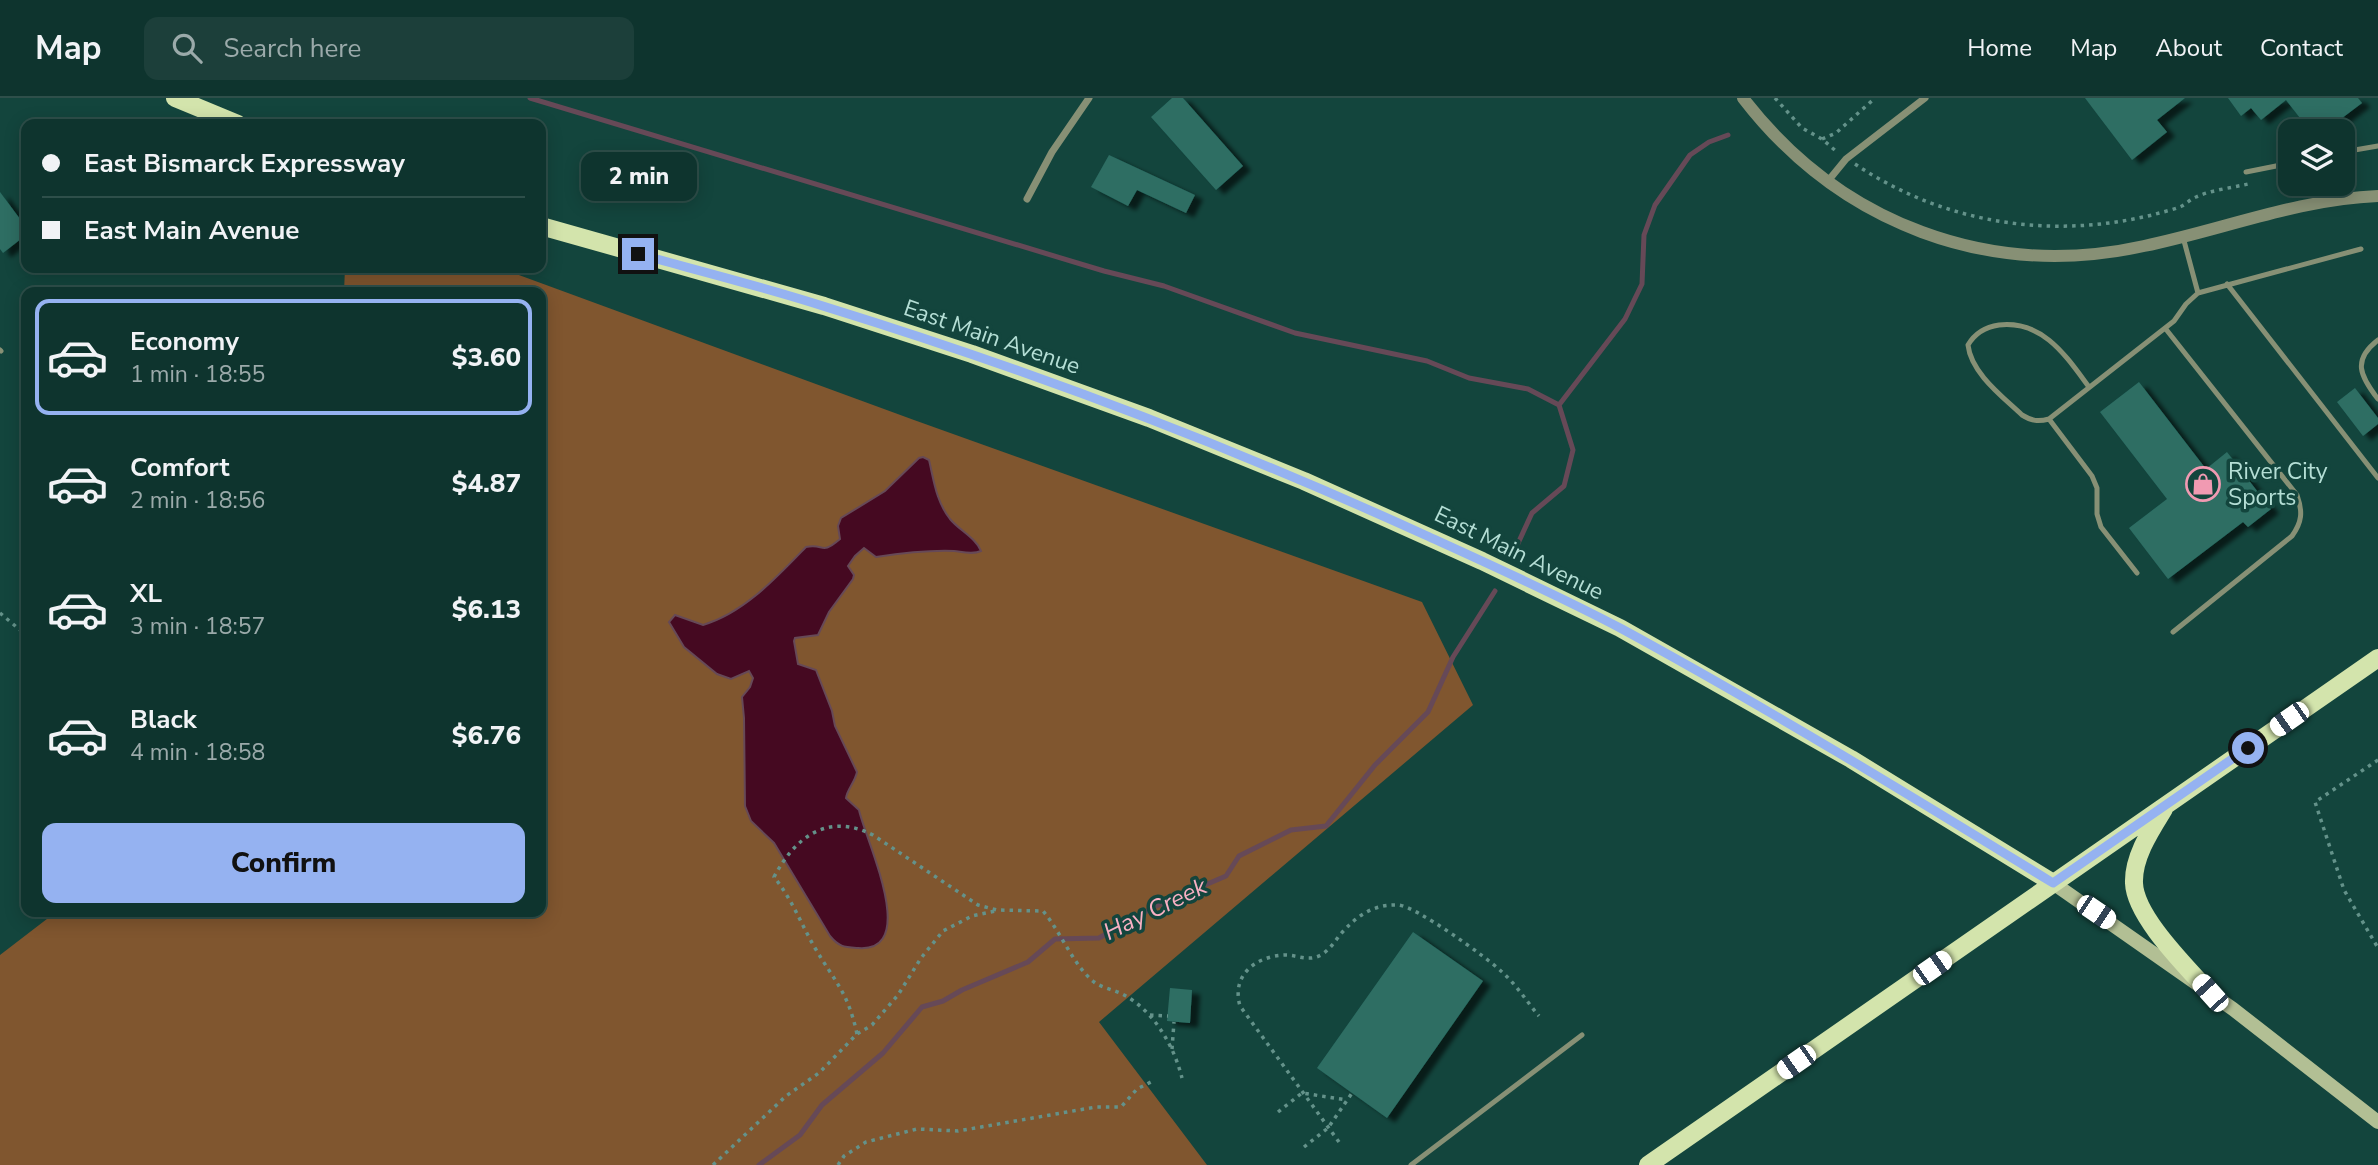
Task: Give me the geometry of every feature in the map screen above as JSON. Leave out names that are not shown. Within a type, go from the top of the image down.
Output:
[{"type":"main road","points":[[184,100],[227,119]]},
{"type":"main road","name":"East Main Avenue","points":[[546,227],[824,306],[972,354],[1149,418],[1304,481],[1482,561],[1620,628],[1851,759],[2053,883],[2210,993],[2378,1122]]},
{"type":"main road","points":[[1648,1165],[2378,658]]},
{"type":"main road","points":[[2166,805],[2141,850],[2134,883],[2137,901],[2166,944],[2210,993]]},
{"type":"street","points":[[1027,199],[1052,152],[1089,98]]},
{"type":"street","points":[[1828,181],[1846,159],[1925,98]]},
{"type":"street","points":[[1746,102],[1772,132],[1828,181],[1874,212],[1952,242],[2008,254],[2074,257],[2120,251],[2311,203],[2378,195]]},
{"type":"lane","points":[[2355,150],[2378,146]]},
{"type":"lane","points":[[2246,172],[2278,166]]},
{"type":"lane","points":[[2183,237],[2198,293]]},
{"type":"lane","points":[[2089,387],[2066,356],[2041,333],[2013,324],[1989,327],[1968,345],[1975,366],[2022,415],[2039,422],[2049,419],[2165,328],[2198,293],[2361,249]]},
{"type":"lane","points":[[2227,284],[2378,478]]},
{"type":"lane","points":[[2165,328],[2297,495],[2302,518],[2292,536],[2173,632]]},
{"type":"lane","points":[[2378,340],[2367,348],[2361,366],[2367,384],[2378,399]]},
{"type":"lane","points":[[2049,419],[2092,476],[2098,488],[2097,514],[2101,527],[2137,573]]},
{"type":"lane","points":[[1411,1165],[1582,1035]]},
{"type":"path","points":[[1775,98],[1802,128],[1822,139],[1836,133],[1875,98]]},
{"type":"path","points":[[1873,177],[1917,198],[1978,217],[2064,228],[2099,225],[2152,215],[2182,206],[2195,197],[2257,182]]},
{"type":"path","points":[[0,613],[21,631]]},
{"type":"path","points":[[2378,760],[2315,802],[2344,890],[2378,948]]},
{"type":"path","points":[[858,1034],[852,1009],[843,990],[816,950],[785,891],[774,877],[798,843],[820,830],[849,827],[873,835],[978,905],[997,910],[1043,911],[1054,923],[1077,961],[1095,982],[1123,994],[1150,1015],[1172,1051],[1182,1078]]},
{"type":"path","points":[[1339,1143],[1240,1006],[1237,997],[1240,979],[1252,964],[1274,957],[1318,957],[1352,921],[1373,909],[1400,905],[1425,916],[1502,971],[1539,1016]]},
{"type":"path","points":[[713,1165],[786,1096],[819,1073],[858,1034],[872,1025],[898,995],[920,958],[943,931],[972,916],[997,910]]},
{"type":"path","points":[[1150,1015],[1168,1016]]},
{"type":"path","points":[[1172,1051],[1174,1022]]},
{"type":"path","points":[[838,1165],[844,1156],[866,1142],[917,1129],[958,1130],[1096,1107],[1121,1107],[1137,1089],[1151,1082]]},
{"type":"path","points":[[1278,1112],[1302,1093],[1347,1100]]},
{"type":"path","points":[[1304,1147],[1328,1128],[1352,1093]]},
{"type":"shaded area","points":[[345,273],[514,273],[1422,602],[1473,705],[1099,1022],[1207,1165],[0,1165],[0,955],[49,917],[546,917],[546,287],[344,287]]},
{"type":"shaded area","points":[[923,457],[929,460],[936,491],[945,512],[981,551],[924,551],[876,557],[864,548],[848,566],[854,575],[853,579],[829,612],[818,635],[795,638],[794,641],[798,664],[816,670],[835,726],[857,772],[846,798],[859,810],[878,868],[888,914],[886,933],[876,945],[849,947],[839,944],[830,936],[774,843],[751,821],[745,806],[742,697],[753,678],[749,671],[731,679],[717,674],[684,647],[669,622],[675,615],[703,625],[746,603],[806,547],[825,548],[834,544],[840,539],[838,526],[841,518],[885,491]]},
{"type":"building","points":[[1172,98],[1183,98],[1243,166],[1216,190],[1151,117]]},
{"type":"building","points":[[2085,98],[2185,98],[2157,120],[2167,132],[2132,160]]},
{"type":"building","points":[[2228,98],[2358,98],[2362,103],[2341,119],[2301,119],[2286,100],[2261,120],[2251,108],[2241,116]]},
{"type":"building","points":[[1109,155],[1195,195],[1186,213],[1137,190],[1128,206],[1091,187]]},
{"type":"building","points":[[0,192],[21,220],[21,239],[3,253],[0,249]]},
{"type":"building","name":"River City Sports","points":[[2139,382],[2206,469],[2227,452],[2271,509],[2248,527],[2243,522],[2168,579],[2129,528],[2167,499],[2100,412]]},
{"type":"building","points":[[2355,388],[2378,418],[2378,424],[2363,436],[2337,402]]},
{"type":"building","points":[[1413,932],[1483,981],[1387,1118],[1317,1068]]},
{"type":"building","points":[[1170,988],[1192,990],[1190,1023],[1167,1021]]},
{"type":"waterway","points":[[530,98],[1104,271],[1164,286],[1295,333],[1427,361],[1469,378],[1528,389],[1559,405]]},
{"type":"waterway","name":"Hay Creek","points":[[1514,552],[1532,513],[1564,486],[1573,450],[1559,405],[1625,319],[1642,284],[1644,235],[1655,205],[1690,155],[1709,142],[1728,135]]},
{"type":"waterway","name":"Hay Creek","points":[[759,1165],[800,1135],[822,1105],[883,1053],[922,1007],[943,1001],[1028,962],[1055,939],[1099,938],[1154,907],[1226,876],[1239,856],[1291,830],[1326,826],[1375,765],[1428,712],[1453,657],[1495,591]]},
{"type":"place","name":"River City Sports","points":[[2203,484]]},
{"type":"route","points":[[638,254],[824,306],[972,354],[1149,418],[1304,481],[1482,561],[1620,628],[1851,759],[2053,883],[2248,748]]}]
